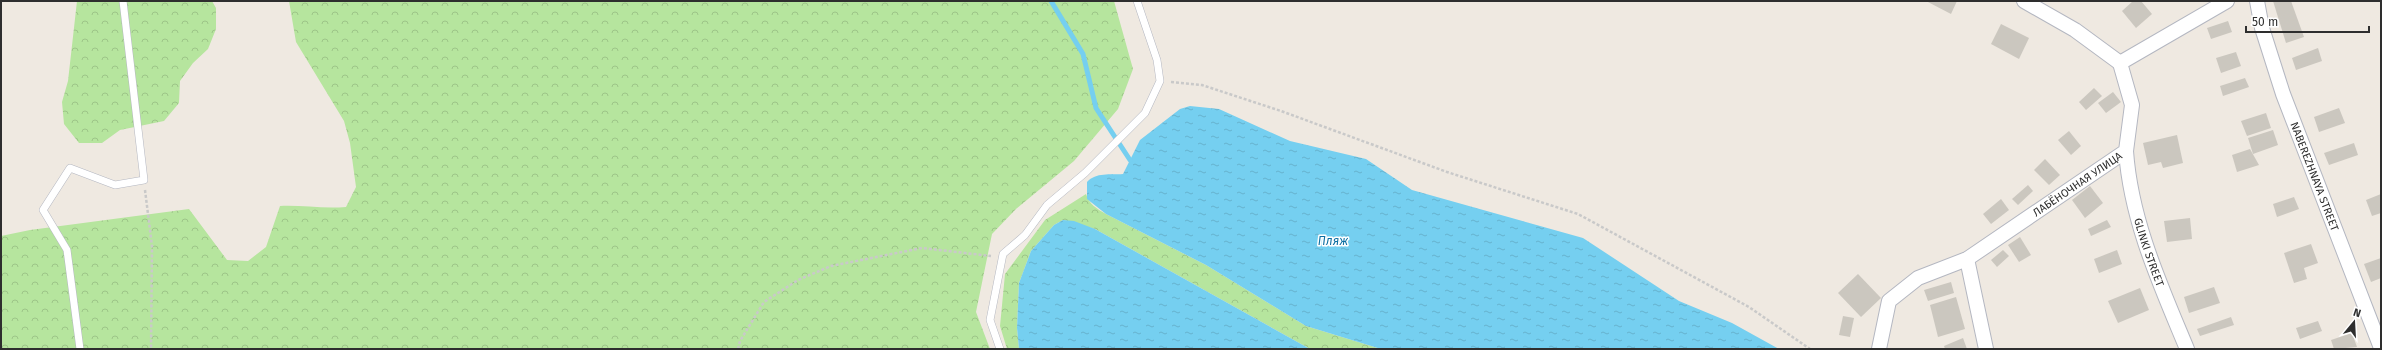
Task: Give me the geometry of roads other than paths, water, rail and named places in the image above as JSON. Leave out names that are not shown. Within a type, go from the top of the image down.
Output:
[{"type":"street","points":[[2024,1],[2075,30],[2120,63],[2227,1]]},
{"type":"street","name":"NABEREZHNAYA STREET","points":[[2258,1],[2262,28],[2283,94],[2381,348]]},
{"type":"street","name":"ЛАБЁНОЧНАЯ УЛИЦА","points":[[1879,349],[1889,301],[1918,278],[1967,259],[2126,150],[2132,105],[2120,63]]},
{"type":"street","name":"GLINKI STREET","points":[[2126,150],[2128,182],[2146,252],[2187,349]]},
{"type":"street","points":[[1967,259],[1986,349]]},
{"type":"lane","points":[[80,349],[67,250],[43,210],[70,168],[115,185],[144,180],[123,1]]},
{"type":"lane","points":[[1000,349],[990,320],[1003,254],[1025,235],[1047,205],[1085,172],[1145,113],[1160,81],[1157,60],[1137,1]]},
{"type":"water","name":"Пляж","points":[[1190,106],[1219,109],[1290,141],[1366,159],[1412,190],[1583,238],[1679,301],[1732,323],[1779,349],[1381,349],[1306,326],[1206,265],[1106,214],[1087,199],[1087,182],[1099,175],[1123,174],[1140,140],[1180,109]]},
{"type":"water","points":[[1063,220],[1074,221],[1095,229],[1310,349],[1019,349],[1017,328],[1019,283],[1031,251],[1054,225]]},
{"type":"waterway","points":[[1051,1],[1083,54],[1096,108],[1130,160]]}]
